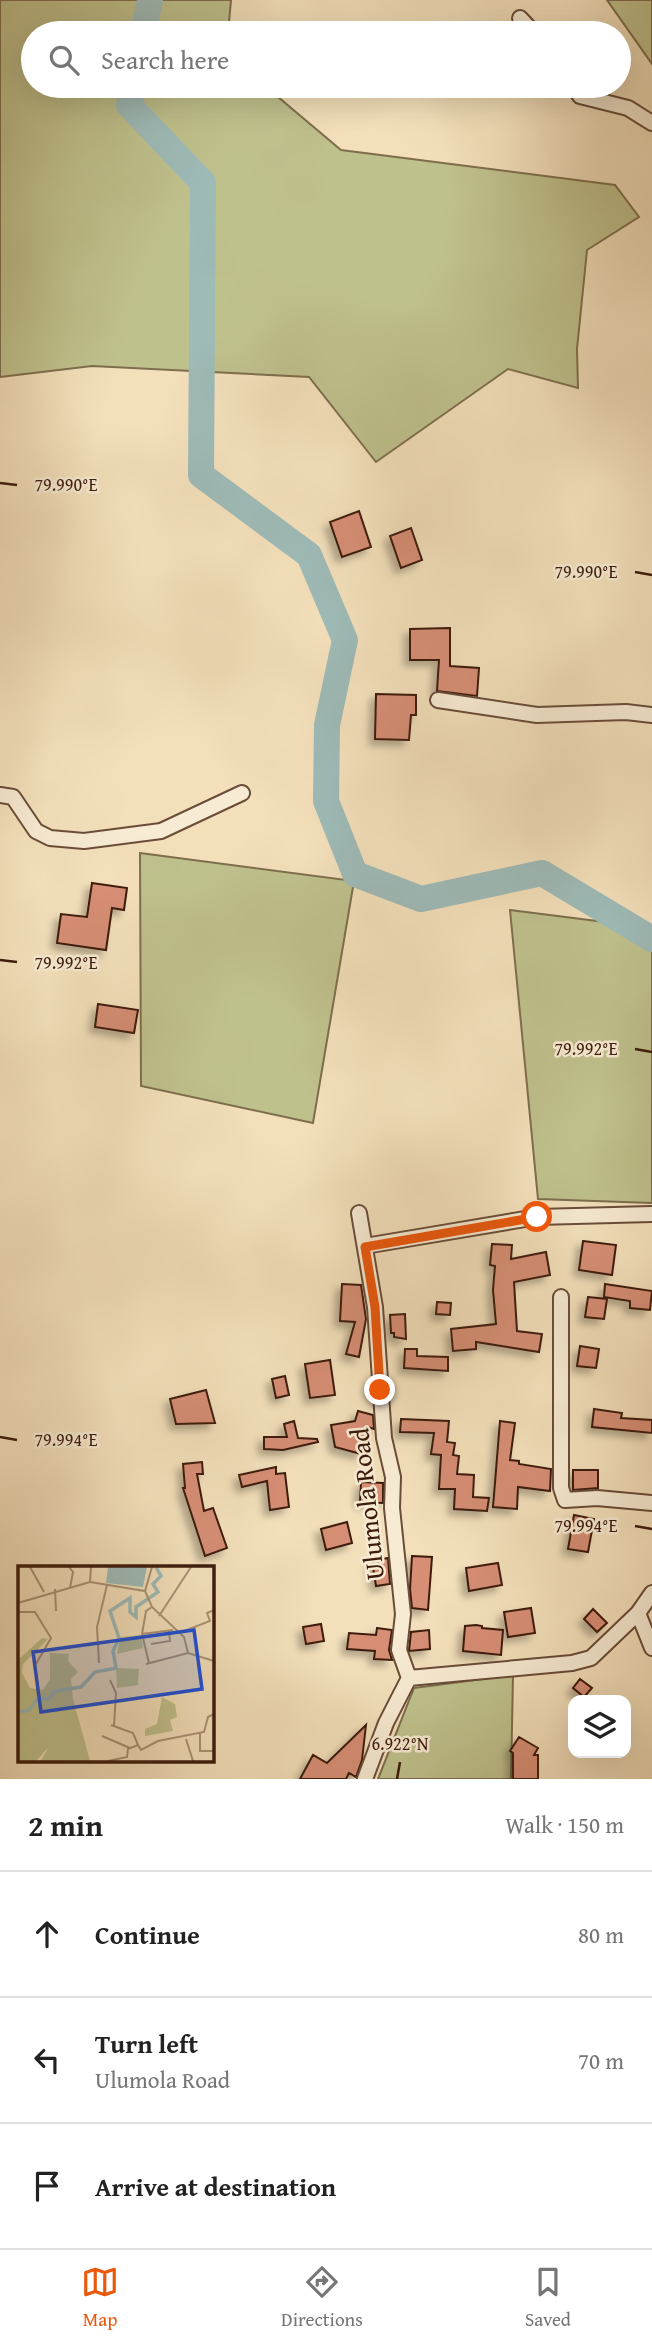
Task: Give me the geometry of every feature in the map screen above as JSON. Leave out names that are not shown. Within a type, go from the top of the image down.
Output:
[{"type":"street","points":[[520,18],[523,21]]},
{"type":"street","points":[[588,98],[628,108],[652,123]]},
{"type":"street","points":[[438,700],[537,715],[626,712],[652,715]]},
{"type":"street","points":[[0,795],[13,797],[36,831],[50,838],[83,841],[161,831],[242,793]]},
{"type":"street","name":"Ulumola Road","points":[[359,1213],[375,1307],[384,1438],[393,1477],[392,1508],[403,1614],[399,1650],[409,1678]]},
{"type":"street","points":[[365,1247],[537,1217],[652,1214]]},
{"type":"street","points":[[561,1297],[561,1488],[565,1500],[597,1498],[652,1503]]},
{"type":"street","points":[[365,1779],[386,1723],[409,1678],[572,1663],[591,1658],[638,1613],[652,1593]]},
{"type":"street","points":[[638,1613],[652,1648]]},
{"type":"green space","points":[[0,0],[231,0],[229,21],[21,21],[21,98],[279,98],[341,150],[615,185],[639,217],[587,250],[577,349],[578,388],[508,369],[376,462],[309,377],[92,366],[0,377]]},
{"type":"green space","points":[[607,0],[652,0],[652,64],[631,34],[631,21],[622,21]]},
{"type":"green space","points":[[140,853],[354,881],[313,1123],[141,1086]]},
{"type":"green space","points":[[510,910],[605,922],[652,947],[652,1203],[538,1199]]},
{"type":"green space","points":[[513,1675],[511,1779],[378,1779],[414,1688]]},
{"type":"building","points":[[359,511],[371,547],[342,557],[330,522]]},
{"type":"building","points":[[411,528],[422,560],[401,568],[390,536]]},
{"type":"building","points":[[450,628],[450,666],[479,668],[477,696],[437,691],[439,660],[410,660],[410,629]]},
{"type":"building","points":[[376,694],[416,695],[416,715],[411,715],[409,740],[375,739]]},
{"type":"building","points":[[92,883],[127,888],[124,910],[112,908],[106,950],[57,943],[61,914],[87,917]]},
{"type":"building","points":[[98,1004],[138,1010],[134,1033],[95,1027]]},
{"type":"building","points":[[583,1241],[616,1245],[612,1275],[579,1270]]},
{"type":"building","points":[[492,1244],[512,1245],[511,1259],[546,1252],[550,1275],[514,1282],[517,1331],[542,1334],[539,1352],[476,1342],[476,1349],[453,1351],[451,1329],[496,1324],[493,1290],[495,1266],[490,1265]]},
{"type":"building","points":[[342,1284],[361,1285],[366,1319],[359,1357],[346,1354],[355,1322],[340,1321]]},
{"type":"building","points":[[605,1284],[652,1291],[650,1310],[630,1308],[630,1301],[604,1297]]},
{"type":"building","points":[[588,1297],[607,1299],[604,1319],[585,1317]]},
{"type":"building","points":[[437,1302],[451,1303],[450,1315],[436,1314]]},
{"type":"building","points":[[405,1314],[406,1339],[394,1337],[394,1333],[391,1333],[390,1315]]},
{"type":"building","points":[[580,1346],[599,1349],[596,1368],[577,1366]]},
{"type":"building","points":[[405,1349],[417,1349],[417,1356],[448,1357],[448,1371],[404,1368]]},
{"type":"building","points":[[330,1360],[335,1395],[310,1398],[305,1364]]},
{"type":"building","points":[[285,1376],[289,1395],[276,1398],[272,1379]]},
{"type":"building","points":[[206,1390],[215,1423],[176,1424],[170,1399]]},
{"type":"building","points":[[594,1409],[622,1413],[621,1418],[652,1420],[652,1433],[592,1427]]},
{"type":"building","points":[[358,1411],[373,1415],[374,1429],[368,1427],[361,1454],[335,1447],[331,1425],[355,1421]]},
{"type":"building","points":[[401,1419],[449,1421],[447,1442],[455,1443],[453,1455],[459,1456],[457,1474],[474,1475],[473,1497],[489,1498],[487,1511],[454,1509],[455,1489],[439,1489],[441,1455],[431,1454],[434,1433],[400,1432]]},
{"type":"building","points":[[294,1421],[298,1438],[317,1439],[318,1442],[283,1450],[264,1449],[264,1437],[287,1437],[284,1424]]},
{"type":"building","points":[[500,1421],[515,1423],[510,1460],[551,1469],[550,1491],[518,1487],[517,1509],[493,1507]]},
{"type":"building","points":[[202,1462],[203,1474],[197,1474],[204,1511],[213,1508],[227,1548],[205,1556],[183,1488],[183,1464]]},
{"type":"building","points":[[276,1467],[276,1474],[285,1473],[289,1507],[270,1510],[267,1481],[242,1487],[239,1475]]},
{"type":"building","points":[[573,1470],[598,1470],[598,1488],[573,1490]]},
{"type":"building","points":[[361,1482],[383,1483],[383,1503],[360,1502]]},
{"type":"building","points":[[574,1515],[594,1519],[588,1552],[568,1549]]},
{"type":"building","points":[[347,1522],[352,1543],[326,1550],[321,1529]]},
{"type":"building","points":[[412,1556],[432,1557],[428,1610],[412,1608]]},
{"type":"building","points":[[388,1558],[390,1584],[376,1586],[372,1561]]},
{"type":"building","points":[[498,1563],[502,1585],[469,1591],[466,1568]]},
{"type":"building","points":[[531,1608],[535,1633],[508,1637],[504,1612]]},
{"type":"building","points":[[593,1609],[607,1623],[597,1632],[584,1619]]},
{"type":"building","points":[[321,1624],[324,1641],[306,1644],[303,1627]]},
{"type":"building","points":[[476,1625],[503,1630],[501,1655],[463,1651],[465,1626]]},
{"type":"building","points":[[377,1628],[392,1630],[389,1650],[392,1660],[374,1659],[375,1651],[347,1649],[349,1633],[376,1635]]},
{"type":"building","points":[[429,1630],[430,1649],[409,1651],[411,1632]]},
{"type":"building","points":[[580,1679],[592,1688],[586,1695],[582,1695],[573,1688]]},
{"type":"building","points":[[366,1725],[362,1760],[356,1777],[349,1773],[346,1779],[300,1779],[313,1755],[327,1763]]},
{"type":"building","points":[[519,1737],[538,1748],[534,1755],[538,1755],[538,1779],[513,1779],[513,1753],[510,1751]]},
{"type":"waterway","points":[[146,21],[150,0]]},
{"type":"waterway","points":[[130,98],[129,105],[203,183],[201,475],[309,555],[345,640],[327,725],[326,801],[355,874],[421,899],[542,873],[652,939]]},
{"type":"route","points":[[380,1390],[375,1307],[365,1247],[537,1217]]}]
